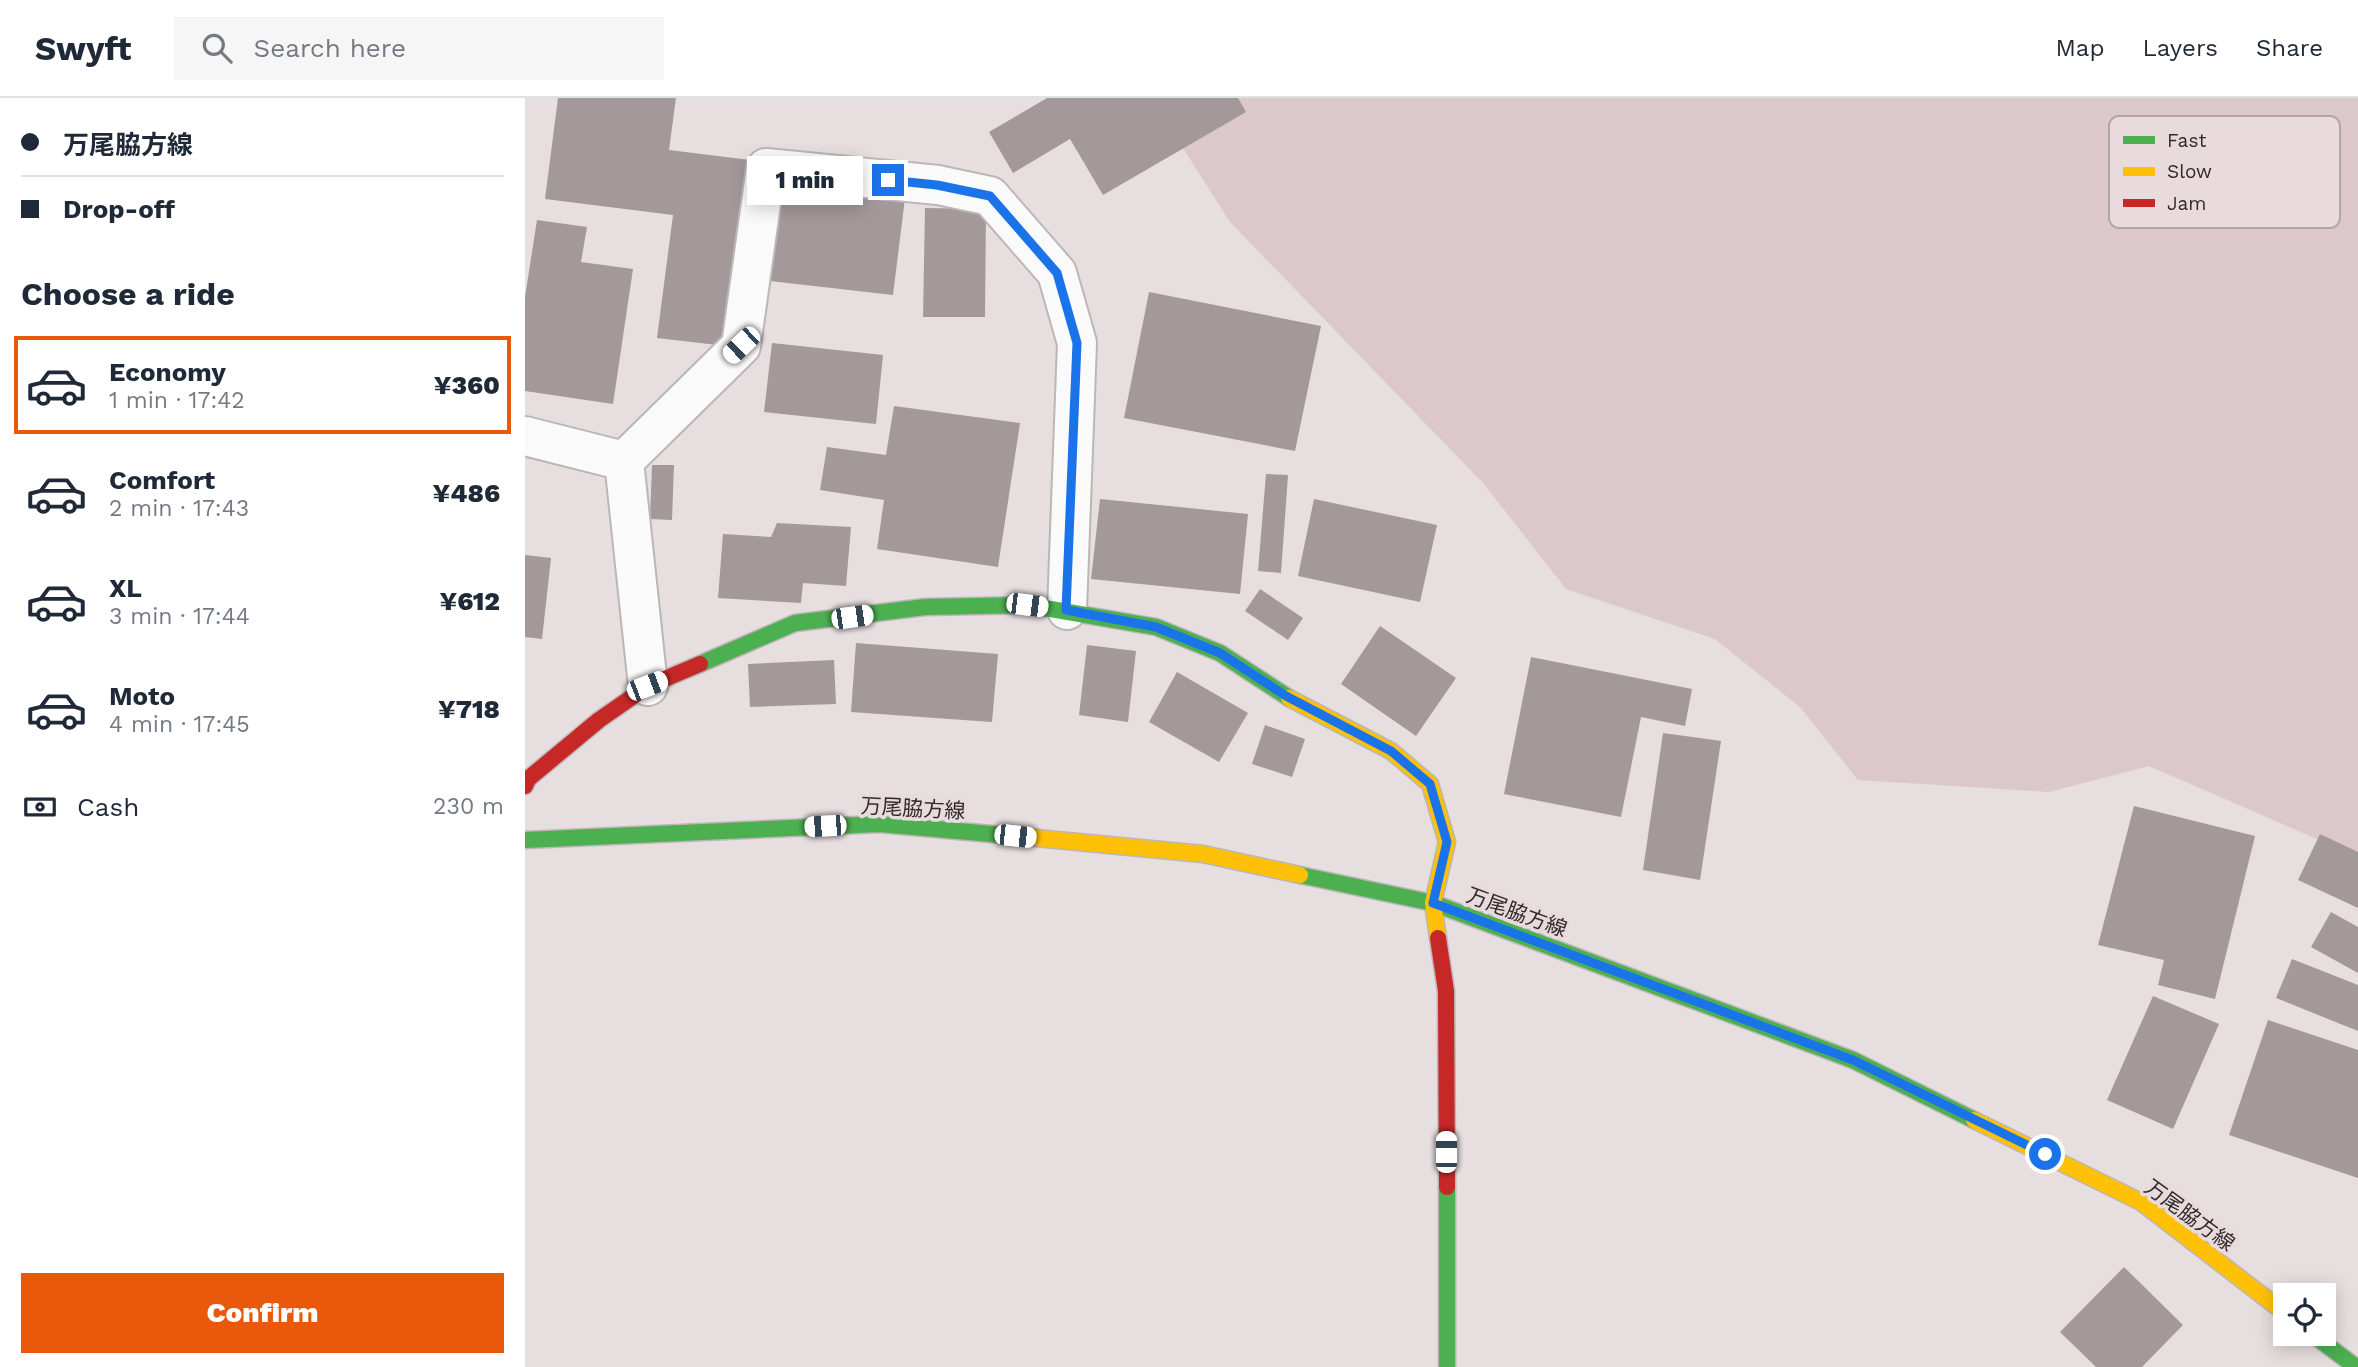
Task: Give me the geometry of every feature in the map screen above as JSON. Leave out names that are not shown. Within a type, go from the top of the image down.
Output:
[{"type":"main road","points":[[525,786],[528,779],[599,720],[647,686],[795,623],[925,607],[1027,605],[1156,627],[1220,653],[1286,696],[1391,751],[1430,784],[1447,842],[1433,903],[1446,991],[1447,1367]]},
{"type":"main road","name":"万尾脇方線","points":[[525,840],[880,824],[1203,854],[1433,903],[1853,1060],[2141,1202],[2273,1304]]},
{"type":"main road","points":[[2328,1346],[2356,1367]]},
{"type":"street","points":[[624,461],[741,345],[766,168],[937,185],[990,196],[1057,273],[1077,343],[1066,610]]},
{"type":"street","points":[[525,436],[624,461]]},
{"type":"street","points":[[624,461],[647,686]]},
{"type":"shaded area","points":[[1151,98],[2358,98],[2358,857],[2149,766],[2049,792],[1858,780],[1800,707],[1715,639],[1566,589],[1484,484],[1230,222]]},
{"type":"building","points":[[558,98],[676,98],[669,150],[750,160],[726,346],[657,338],[673,215],[545,199]]},
{"type":"building","points":[[1047,98],[1238,98],[1246,112],[1103,195],[1070,139],[1013,173],[989,132]]},
{"type":"building","points":[[783,176],[906,190],[893,295],[770,281]]},
{"type":"building","points":[[925,208],[986,209],[985,317],[923,317]]},
{"type":"building","points":[[537,220],[587,227],[581,262],[633,269],[613,404],[525,391],[525,297]]},
{"type":"building","points":[[1149,292],[1321,326],[1295,451],[1124,418]]},
{"type":"building","points":[[772,343],[883,355],[876,424],[764,412]]},
{"type":"building","points":[[894,406],[1020,423],[998,567],[877,549],[884,500],[820,490],[827,447],[886,455]]},
{"type":"building","points":[[652,465],[674,465],[672,520],[650,519]]},
{"type":"building","points":[[1266,474],[1288,475],[1281,573],[1258,571]]},
{"type":"building","points":[[1100,499],[1248,514],[1240,594],[1091,579]]},
{"type":"building","points":[[1314,499],[1437,525],[1420,602],[1298,576]]},
{"type":"building","points":[[777,523],[851,527],[846,586],[803,583],[801,603],[718,598],[723,534],[771,537]]},
{"type":"building","points":[[525,555],[551,558],[542,639],[525,637]]},
{"type":"building","points":[[1260,589],[1303,618],[1288,640],[1245,611]]},
{"type":"building","points":[[1380,626],[1456,678],[1416,736],[1341,684]]},
{"type":"building","points":[[856,643],[998,654],[992,722],[851,712]]},
{"type":"building","points":[[1087,645],[1136,651],[1128,722],[1079,715]]},
{"type":"building","points":[[1531,657],[1692,689],[1685,726],[1641,717],[1621,817],[1504,794]]},
{"type":"building","points":[[834,660],[836,704],[750,707],[748,664]]},
{"type":"building","points":[[1177,672],[1248,713],[1219,762],[1149,722]]},
{"type":"building","points":[[1265,725],[1305,739],[1292,777],[1252,764]]},
{"type":"building","points":[[1663,733],[1721,741],[1700,880],[1643,870]]},
{"type":"building","points":[[2134,806],[2255,836],[2215,999],[2158,985],[2164,960],[2098,945]]},
{"type":"building","points":[[2320,834],[2358,852],[2358,908],[2298,880]]},
{"type":"building","points":[[2331,912],[2358,927],[2358,973],[2311,947]]},
{"type":"building","points":[[2292,959],[2358,985],[2358,1031],[2276,998]]},
{"type":"building","points":[[2153,996],[2219,1024],[2173,1129],[2107,1100]]},
{"type":"building","points":[[2268,1020],[2358,1050],[2358,1178],[2229,1135]]},
{"type":"building","points":[[2124,1267],[2183,1325],[2142,1367],[2096,1367],[2060,1332]]},
{"type":"traffic: fast","points":[[700,664],[795,623],[925,607],[1027,605],[1156,627],[1220,653],[1289,698]]},
{"type":"traffic: fast","points":[[525,840],[880,824],[1036,838]]},
{"type":"traffic: fast","points":[[1300,875],[1433,903],[1853,1060],[1974,1120]]},
{"type":"traffic: fast","points":[[1447,1187],[1447,1367]]},
{"type":"traffic: fast","points":[[2328,1346],[2356,1367]]},
{"type":"traffic: slow","points":[[1289,698],[1391,751],[1430,784],[1447,842],[1433,903],[1438,938]]},
{"type":"traffic: slow","points":[[1036,838],[1203,854],[1300,875]]},
{"type":"traffic: slow","points":[[1974,1120],[2141,1202],[2273,1304]]},
{"type":"traffic: jam","points":[[525,786],[528,779],[599,720],[648,686],[700,664]]},
{"type":"traffic: jam","points":[[1438,938],[1446,991],[1447,1187]]},
{"type":"route","points":[[888,180],[937,185],[990,196],[1057,273],[1077,343],[1066,610],[1156,627],[1220,653],[1286,696],[1391,751],[1430,784],[1447,842],[1433,903],[1853,1060],[2045,1154]]}]
